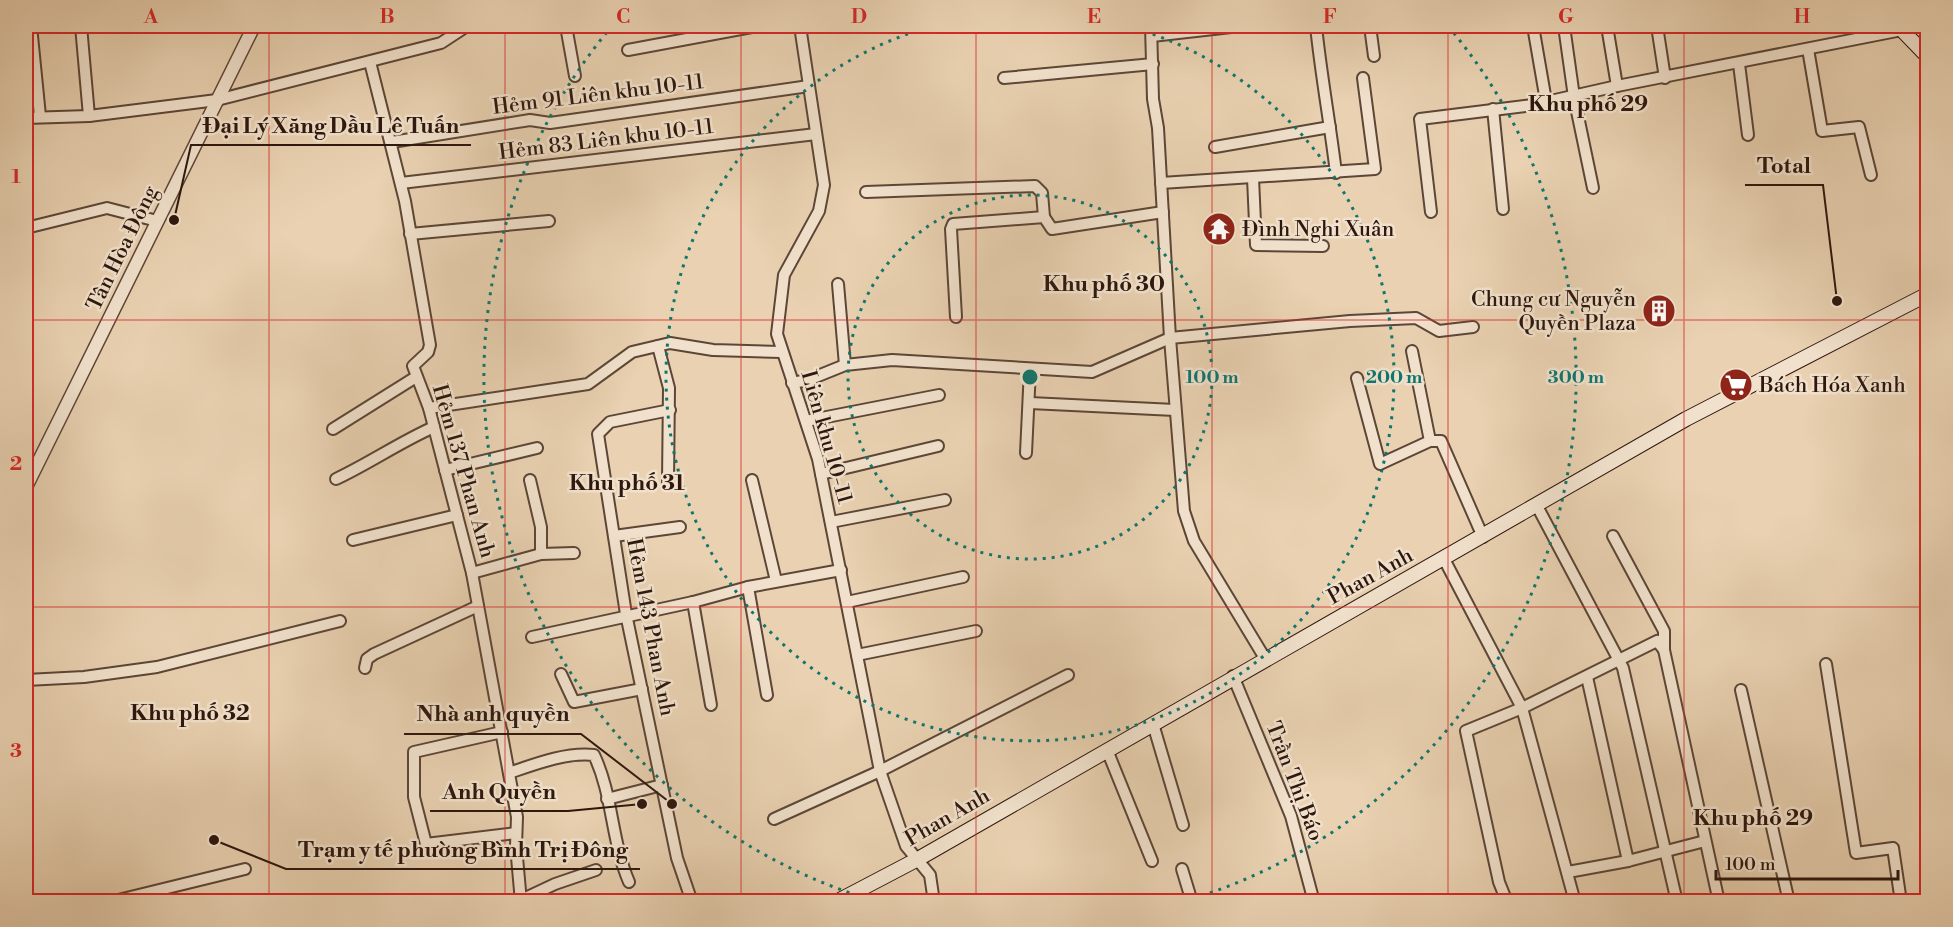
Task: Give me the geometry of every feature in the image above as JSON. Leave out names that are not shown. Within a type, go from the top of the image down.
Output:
[{"type":"main road","points":[[1900,28],[1928,57]]},
{"type":"main road","name":"Phan Anh","points":[[837,902],[918,859],[1233,676],[1266,660],[1483,537],[1686,419],[1928,294]]},
{"type":"street","points":[[31,26],[40,116]]},
{"type":"street","points":[[81,26],[89,116]]},
{"type":"street","name":"Tân Hòa Đông","points":[[26,487],[254,26]]},
{"type":"street","points":[[26,118],[89,116],[217,100],[441,44],[467,26]]},
{"type":"street","points":[[566,26],[574,76]]},
{"type":"street","points":[[628,50],[757,26]]},
{"type":"street","name":"Liên khu 10-11","points":[[800,26],[824,185],[819,211],[784,275],[777,334],[821,474],[880,771],[906,846],[930,875],[934,902]]},
{"type":"street","points":[[1240,26],[1152,31],[1153,64],[1175,410],[1180,440],[1180,489],[1188,526],[1194,541],[1266,660]]},
{"type":"street","points":[[1317,26],[1322,87],[1336,173]]},
{"type":"street","points":[[1370,26],[1374,56]]},
{"type":"street","points":[[1533,26],[1546,102]]},
{"type":"street","points":[[1564,26],[1574,98],[1593,188]]},
{"type":"street","points":[[1607,26],[1617,86]]},
{"type":"street","points":[[1658,26],[1665,78]]},
{"type":"street","points":[[1431,212],[1419,122],[1422,118],[1574,98],[1617,86],[1808,50],[1900,28]]},
{"type":"street","points":[[1808,50],[1822,131],[1860,127],[1871,175]]},
{"type":"street","name":"Hẻm 137 Phan Anh","points":[[370,62],[401,183],[430,345],[423,358],[413,366],[429,408],[472,573],[517,817],[521,901]]},
{"type":"street","points":[[1004,78],[1153,64]]},
{"type":"street","points":[[1739,64],[1748,135]]},
{"type":"street","points":[[1161,183],[1375,169],[1362,78]]},
{"type":"street","name":"Hẻm 91 Liên khu 10-11","points":[[392,142],[530,120],[550,123],[809,86]]},
{"type":"street","points":[[1493,109],[1503,209]]},
{"type":"street","points":[[1215,147],[1330,127]]},
{"type":"street","name":"Hẻm 83 Liên khu 10-11","points":[[401,183],[816,135]]},
{"type":"street","points":[[1253,178],[1256,245],[1323,246]]},
{"type":"street","points":[[866,192],[1035,186],[1042,193],[1044,217],[1052,229],[1163,212]]},
{"type":"street","points":[[26,228],[107,208],[157,221]]},
{"type":"street","points":[[956,317],[951,229],[953,224],[1044,217]]},
{"type":"street","points":[[410,234],[549,221]]},
{"type":"street","points":[[838,284],[845,365]]},
{"type":"street","points":[[792,383],[808,380],[845,365],[892,360],[1092,372],[1170,338],[1350,321],[1416,318],[1439,331],[1473,327]]},
{"type":"street","points":[[429,408],[588,384],[632,352],[670,343],[713,350],[781,352]]},
{"type":"street","points":[[658,346],[669,388],[668,482]]},
{"type":"street","points":[[1412,351],[1430,441]]},
{"type":"street","points":[[1026,453],[1030,369]]},
{"type":"street","points":[[333,429],[416,377]]},
{"type":"street","points":[[1357,378],[1380,464],[1430,441],[1441,441],[1483,537]]},
{"type":"street","points":[[806,421],[939,395]]},
{"type":"street","points":[[1030,403],[1175,410]]},
{"type":"street","name":"Hẻm 143 Phan Anh","points":[[670,410],[610,422],[598,434],[626,614],[677,858],[692,902]]},
{"type":"street","points":[[336,479],[366,465],[405,439],[434,427]]},
{"type":"street","points":[[821,474],[938,446]]},
{"type":"street","points":[[446,470],[537,448]]},
{"type":"street","points":[[530,480],[541,527],[541,554]]},
{"type":"street","points":[[752,480],[776,581]]},
{"type":"street","points":[[831,522],[945,500]]},
{"type":"street","points":[[1537,506],[1620,660],[1677,902]]},
{"type":"street","points":[[353,540],[457,515]]},
{"type":"street","points":[[614,536],[680,527]]},
{"type":"street","points":[[1613,536],[1665,631],[1664,651],[1719,902]]},
{"type":"street","points":[[472,573],[541,554],[574,553]]},
{"type":"street","points":[[1444,559],[1522,708],[1575,902]]},
{"type":"street","points":[[532,637],[626,614],[693,602],[748,587],[841,570]]},
{"type":"street","points":[[847,602],[963,577]]},
{"type":"street","points":[[748,587],[767,695]]},
{"type":"street","points":[[693,602],[711,705]]},
{"type":"street","points":[[365,668],[367,659],[374,654],[478,606]]},
{"type":"street","points":[[26,680],[84,677],[157,667],[340,621]]},
{"type":"street","points":[[857,655],[976,631]]},
{"type":"street","points":[[1507,902],[1499,882],[1466,731],[1522,708],[1657,640],[1664,651]]},
{"type":"street","points":[[1826,664],[1856,853],[1893,848],[1900,902]]},
{"type":"street","points":[[561,674],[574,702],[642,689]]},
{"type":"street","points":[[774,819],[880,771],[1068,675]]},
{"type":"street","name":"Trần Thị Báo","points":[[1233,676],[1291,816],[1314,902]]},
{"type":"street","points":[[1587,677],[1628,861]]},
{"type":"street","points":[[1741,690],[1789,902]]},
{"type":"street","points":[[1153,724],[1183,825]]},
{"type":"street","points":[[502,732],[414,752],[414,797],[426,844],[516,833]]},
{"type":"street","points":[[1107,750],[1152,861]]},
{"type":"street","points":[[509,773],[542,762],[584,754],[594,755],[601,770],[618,855],[629,882]]},
{"type":"street","points":[[607,799],[662,785]]},
{"type":"street","points":[[1568,872],[1628,861],[1705,841]]},
{"type":"street","points":[[110,902],[245,869]]},
{"type":"street","points":[[1182,869],[1192,902]]},
{"type":"street","points":[[521,901],[555,884],[596,870]]},
{"type":"place","name":"Đại Lý Xăng Dầu Lê Tuấn","points":[[174,220]]},
{"type":"place","name":"Đình Nghi Xuân","points":[[1219,229]]},
{"type":"place","name":"Total","points":[[1837,301]]},
{"type":"place","name":"Chung cư Nguyễn Quyền Plaza","points":[[1659,311]]},
{"type":"place","name":"Bách Hóa Xanh","points":[[1736,385]]},
{"type":"place","name":"Anh Quyền","points":[[642,804]]},
{"type":"place","name":"Nhà anh quyền","points":[[672,804]]},
{"type":"place","name":"Trạm y tế phường Bình Trị Đông","points":[[214,840]]},
{"type":"district","name":"Khu phố 29","points":[[1588,103]]},
{"type":"district","name":"Khu phố 30","points":[[1104,283]]},
{"type":"district","name":"Khu phố 31","points":[[627,482]]},
{"type":"district","name":"Khu phố 32","points":[[190,712]]},
{"type":"district","name":"Khu phố 29","points":[[1753,817]]}]
